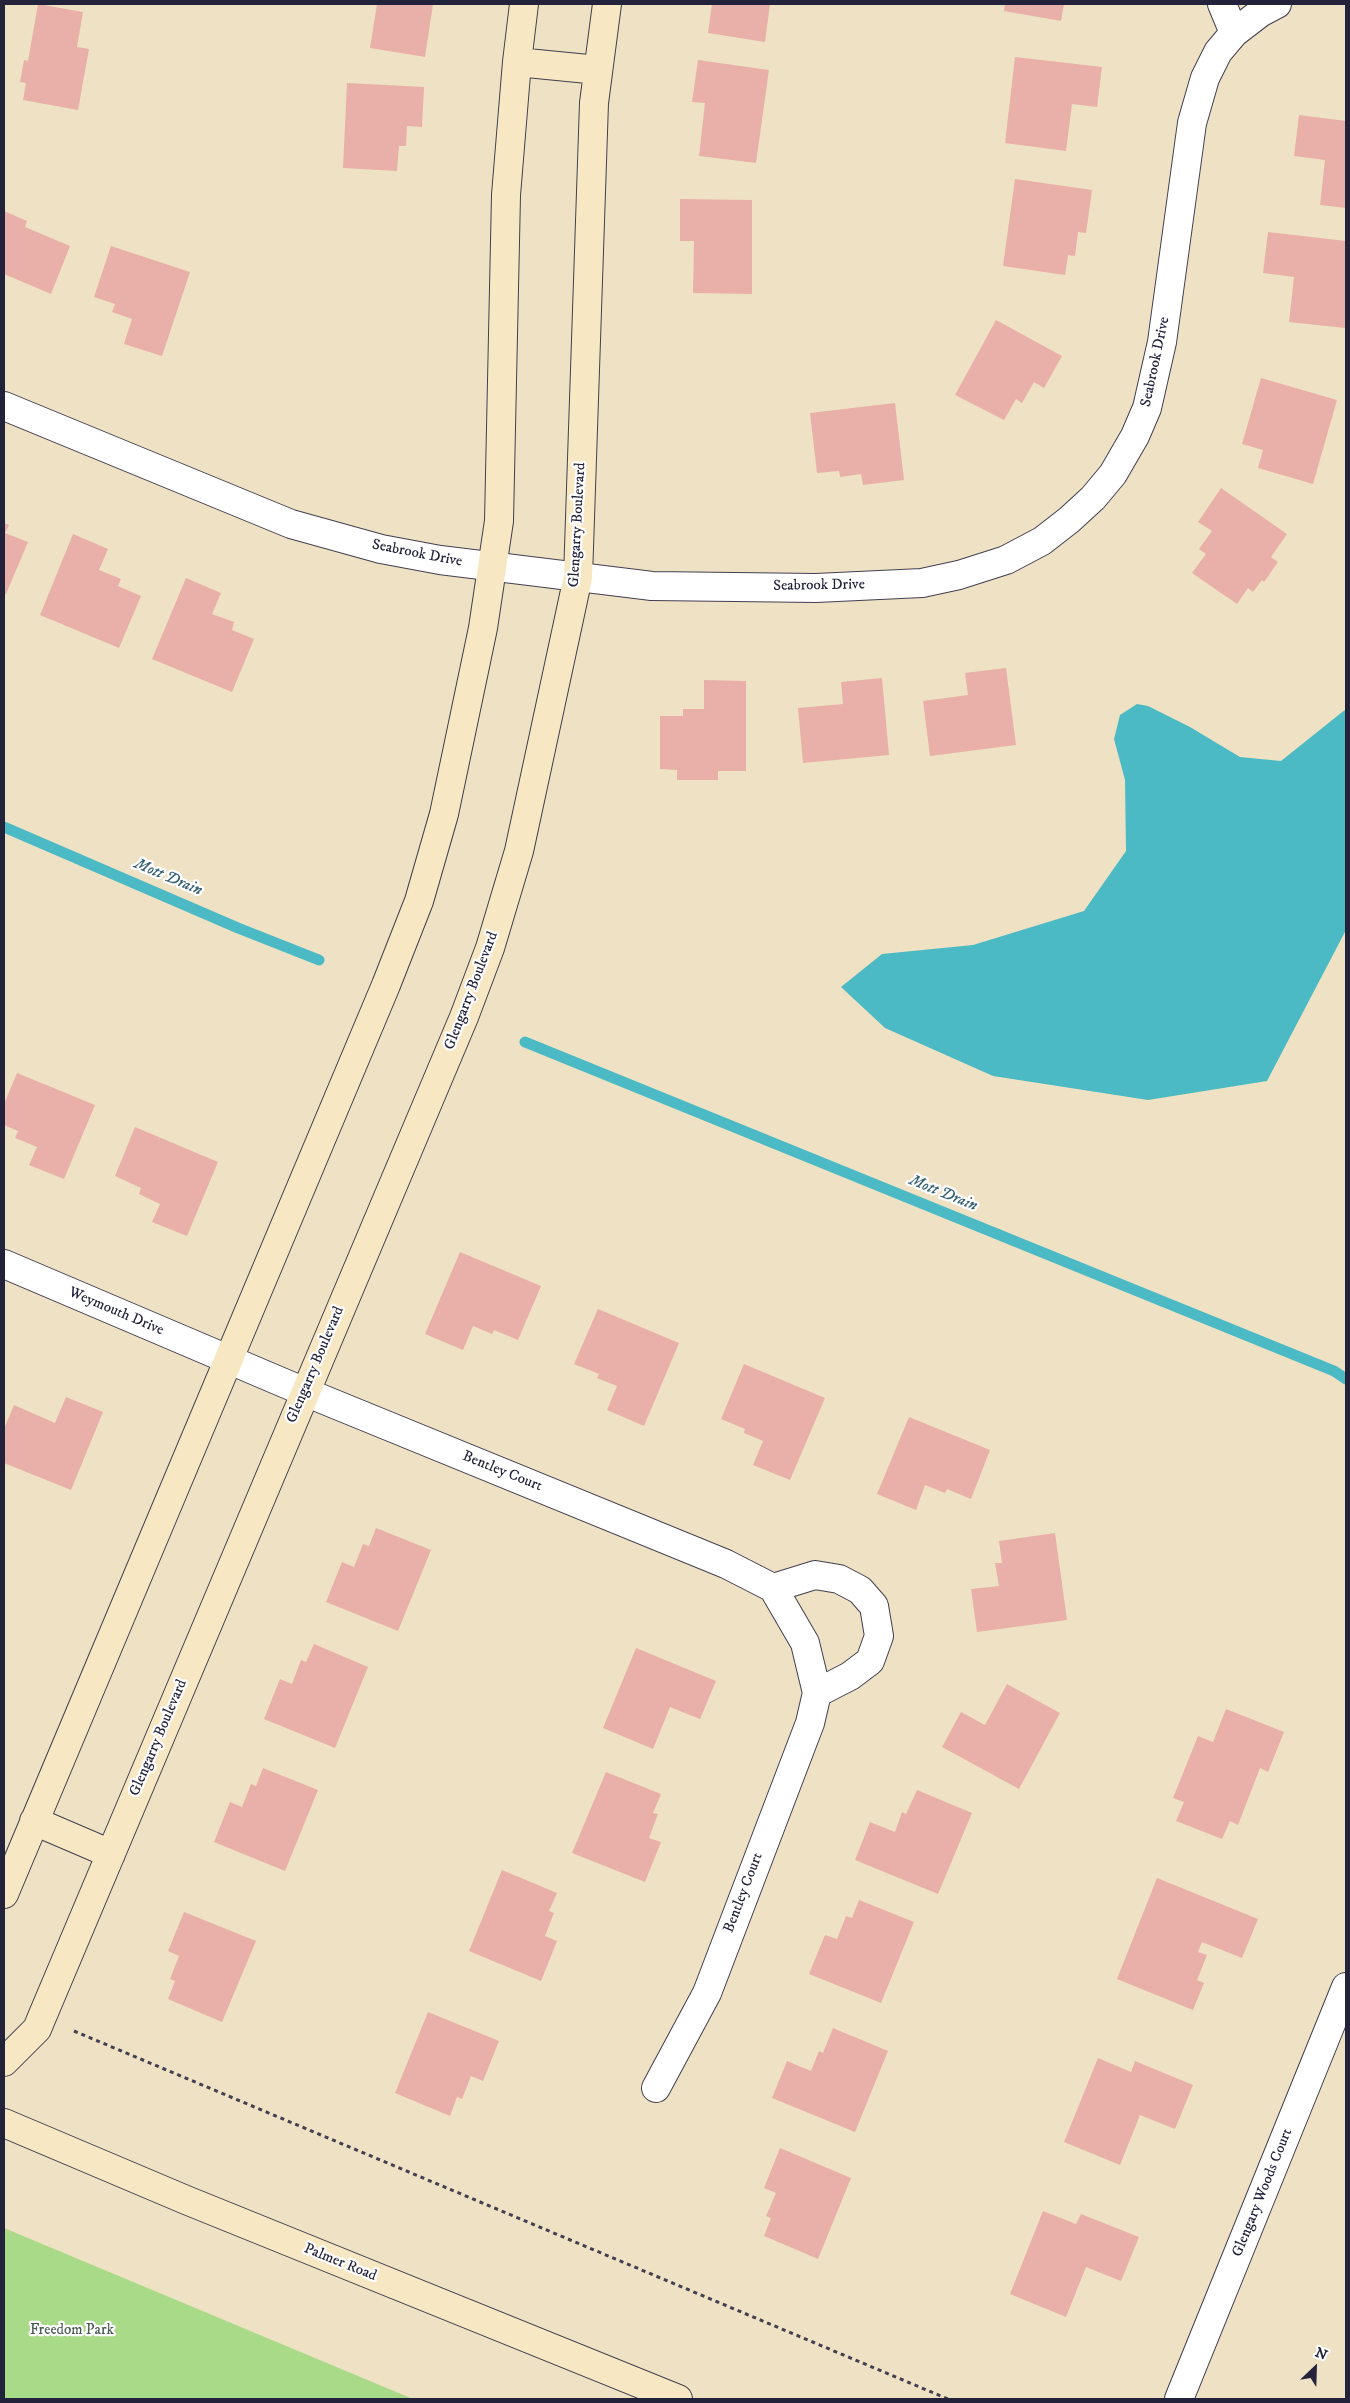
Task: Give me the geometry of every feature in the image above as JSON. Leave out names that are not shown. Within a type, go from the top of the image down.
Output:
[{"type":"street","points":[[4,1894],[386,986],[419,901],[444,814],[483,628],[499,520],[506,195],[517,62],[524,4]]},
{"type":"street","name":"Glengarry Boulevard","points":[[4,2062],[37,2029],[464,1017],[490,948],[519,851],[578,577],[594,102],[607,4]]},
{"type":"street","points":[[1222,4],[1234,33]]},
{"type":"street","name":"Seabrook Drive","points":[[4,406],[291,524],[381,549],[440,560],[652,586],[816,588],[922,583],[959,575],[1006,560],[1042,540],[1069,520],[1093,498],[1113,474],[1135,436],[1147,408],[1162,342],[1192,123],[1205,78],[1218,52],[1234,33],[1260,13],[1277,4]]},
{"type":"street","points":[[517,62],[598,70]]},
{"type":"street","name":"Weymouth Drive","points":[[4,1264],[229,1359]]},
{"type":"street","name":"Bentley Court","points":[[229,1359],[305,1392],[726,1564],[773,1588],[805,1643],[817,1693],[810,1723],[707,1993],[656,2088]]},
{"type":"street","points":[[773,1588],[816,1575],[839,1579],[860,1590],[874,1606],[879,1636],[870,1661],[850,1676],[817,1693]]},
{"type":"street","points":[[34,1821],[111,1854]]},
{"type":"street","name":"Glengary Woods Court","points":[[1179,2399],[1346,1987]]},
{"type":"street","name":"Palmer Road","points":[[4,2122],[195,2204],[678,2399]]},
{"type":"path","points":[[71,2029],[948,2399]]},
{"type":"green space","name":"Freedom Park","points":[[4,2228],[413,2399],[4,2399]]},
{"type":"water","points":[[1137,704],[1148,706],[1190,727],[1240,757],[1281,761],[1346,709],[1346,930],[1267,1081],[1148,1100],[993,1076],[885,1028],[841,987],[882,954],[973,945],[1084,911],[1126,851],[1125,780],[1114,739],[1120,715]]},
{"type":"building","points":[[38,4],[83,12],[77,47],[89,49],[78,110],[23,100],[26,83],[20,82],[24,60],[28,61]]},
{"type":"building","points":[[377,4],[433,4],[425,57],[370,48]]},
{"type":"building","points":[[712,4],[770,4],[765,42],[708,33]]},
{"type":"building","points":[[1005,4],[1064,4],[1061,21],[1004,11]]},
{"type":"building","points":[[1015,57],[1102,67],[1097,107],[1072,104],[1066,151],[1005,143]]},
{"type":"building","points":[[698,60],[769,70],[756,163],[699,156],[705,103],[692,102]]},
{"type":"building","points":[[347,83],[424,87],[422,127],[407,126],[406,146],[399,146],[397,171],[343,168]]},
{"type":"building","points":[[1299,115],[1346,121],[1346,208],[1320,205],[1325,160],[1294,156]]},
{"type":"building","points":[[1015,179],[1092,190],[1086,233],[1078,232],[1075,256],[1068,255],[1065,275],[1003,266]]},
{"type":"building","points":[[680,199],[752,200],[752,294],[693,293],[694,241],[680,241]]},
{"type":"building","points":[[4,211],[27,221],[25,227],[70,246],[51,294],[4,274]]},
{"type":"building","points":[[1268,232],[1346,241],[1345,328],[1289,322],[1294,277],[1263,273]]},
{"type":"building","points":[[111,246],[190,272],[162,356],[124,344],[132,319],[112,312],[115,304],[94,297]]},
{"type":"building","points":[[996,320],[1062,356],[1044,388],[1034,382],[1022,403],[1016,399],[1004,420],[955,395]]},
{"type":"building","points":[[1261,378],[1337,400],[1313,484],[1258,468],[1263,450],[1242,444]]},
{"type":"building","points":[[895,403],[904,480],[863,485],[861,474],[840,477],[839,471],[817,473],[810,413]]},
{"type":"building","points":[[1221,488],[1287,534],[1271,557],[1278,562],[1264,582],[1262,580],[1253,592],[1248,588],[1237,604],[1192,573],[1206,554],[1199,549],[1212,531],[1198,522]]},
{"type":"building","points":[[4,523],[9,525],[5,533],[28,542],[6,594],[4,594]]},
{"type":"building","points":[[73,534],[108,549],[99,570],[121,579],[118,586],[141,596],[119,648],[40,615]]},
{"type":"building","points":[[186,578],[221,593],[212,614],[234,622],[232,630],[254,639],[232,692],[152,659]]},
{"type":"building","points":[[1006,668],[1016,745],[930,756],[923,701],[968,695],[965,673]]},
{"type":"building","points":[[882,678],[889,755],[803,763],[798,708],[843,704],[841,682]]},
{"type":"building","points":[[704,680],[746,681],[746,771],[718,771],[718,780],[677,780],[677,770],[660,769],[660,716],[683,716],[683,709],[704,709]]},
{"type":"building","points":[[17,1073],[95,1105],[64,1179],[29,1165],[37,1147],[15,1138],[18,1131],[4,1125],[4,1104]]},
{"type":"building","points":[[135,1127],[218,1162],[187,1236],[152,1222],[160,1204],[139,1194],[141,1188],[115,1176]]},
{"type":"building","points":[[460,1252],[541,1286],[518,1340],[494,1330],[492,1334],[473,1326],[463,1350],[425,1334]]},
{"type":"building","points":[[598,1309],[679,1343],[644,1426],[607,1410],[617,1386],[597,1378],[599,1374],[574,1364]]},
{"type":"building","points":[[744,1364],[825,1398],[790,1480],[753,1465],[763,1441],[744,1433],[745,1429],[721,1419]]},
{"type":"building","points":[[66,1397],[103,1412],[71,1490],[4,1463],[4,1429],[14,1405],[55,1423]]},
{"type":"building","points":[[909,1417],[990,1450],[971,1499],[947,1489],[945,1493],[925,1485],[916,1510],[877,1494]]},
{"type":"building","points":[[376,1528],[431,1550],[398,1631],[326,1602],[342,1562],[354,1567],[363,1544],[369,1546]]},
{"type":"building","points":[[1055,1533],[1067,1620],[977,1632],[971,1589],[999,1586],[995,1563],[1002,1563],[999,1541]]},
{"type":"building","points":[[314,1644],[368,1667],[335,1748],[264,1719],[280,1679],[292,1684],[301,1660],[306,1662]]},
{"type":"building","points":[[636,1648],[716,1681],[700,1719],[670,1707],[653,1749],[603,1728]]},
{"type":"building","points":[[1007,1684],[1060,1713],[1019,1789],[942,1747],[961,1712],[985,1725]]},
{"type":"building","points":[[1226,1709],[1284,1732],[1268,1772],[1260,1768],[1238,1825],[1230,1821],[1222,1839],[1176,1821],[1184,1802],[1173,1798],[1198,1736],[1213,1742]]},
{"type":"building","points":[[263,1768],[318,1790],[285,1871],[214,1842],[230,1802],[242,1807],[251,1784],[256,1786]]},
{"type":"building","points":[[606,1772],[661,1794],[653,1813],[658,1814],[649,1838],[661,1842],[645,1882],[572,1853]]},
{"type":"building","points":[[917,1790],[972,1813],[938,1894],[855,1860],[870,1822],[895,1832],[902,1812],[906,1814]]},
{"type":"building","points":[[502,1870],[557,1893],[549,1911],[554,1913],[545,1936],[557,1941],[541,1981],[469,1951]]},
{"type":"building","points":[[1157,1878],[1258,1919],[1242,1958],[1202,1942],[1198,1952],[1207,1955],[1197,1980],[1204,1983],[1193,2010],[1117,1979]]},
{"type":"building","points":[[859,1900],[914,1922],[881,2003],[809,1974],[825,1935],[837,1939],[846,1916],[852,1918]]},
{"type":"building","points":[[184,1912],[256,1941],[222,2022],[168,1999],[175,1981],[170,1979],[179,1956],[168,1951]]},
{"type":"building","points":[[428,2012],[499,2041],[483,2081],[471,2076],[462,2099],[457,2097],[450,2116],[395,2093]]},
{"type":"building","points":[[833,2028],[888,2051],[855,2132],[772,2098],[787,2061],[811,2071],[819,2051],[823,2053]]},
{"type":"building","points":[[1098,2058],[1131,2072],[1135,2061],[1193,2085],[1175,2129],[1140,2115],[1120,2165],[1064,2142]]},
{"type":"building","points":[[780,2148],[851,2178],[818,2259],[764,2236],[771,2218],[766,2216],[776,2193],[764,2188]]},
{"type":"building","points":[[1043,2211],[1076,2224],[1081,2214],[1139,2237],[1121,2281],[1086,2267],[1066,2317],[1010,2294]]},
{"type":"waterway","name":"Mott Drain","points":[[4,827],[238,928],[319,960]]},
{"type":"waterway","name":"Mott Drain","points":[[525,1042],[1334,1371],[1346,1379]]}]
